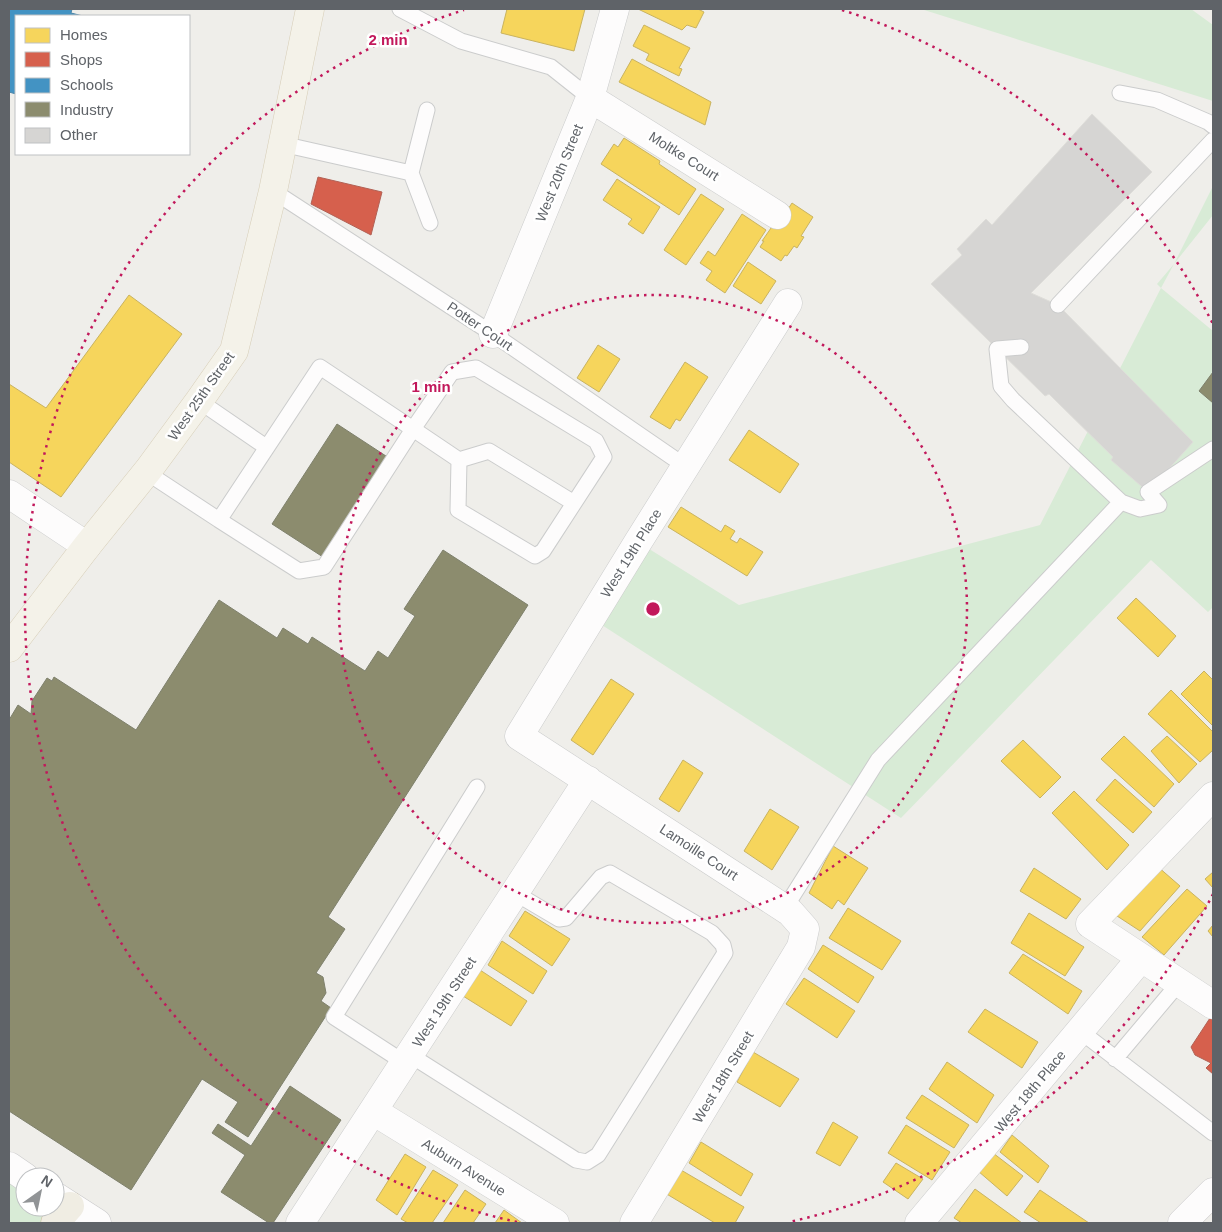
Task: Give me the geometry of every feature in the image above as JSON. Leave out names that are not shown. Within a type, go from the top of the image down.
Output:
[{"type":"main road","name":"West 25th Street","points":[[9,648],[146,472],[234,351],[273,190],[310,9]]},
{"type":"street","name":"West 20th Street","points":[[493,334],[590,98],[615,9]]},
{"type":"street","name":"Moltke Court","points":[[590,98],[777,215]]},
{"type":"street","name":"West 19th Place","points":[[588,780],[520,736],[685,466],[788,303]]},
{"type":"street","points":[[9,494],[87,546]]},
{"type":"street","name":"West 19th Street","points":[[300,1223],[588,780]]},
{"type":"street","name":"Lamoille Court","points":[[588,780],[785,908],[804,929]]},
{"type":"street","points":[[1213,796],[1090,924],[1213,1005]]},
{"type":"street","name":"West 18th Street","points":[[634,1223],[801,947],[804,929]]},
{"type":"street","name":"West 18th Place","points":[[919,1223],[1141,958]]},
{"type":"street","name":"Auburn Avenue","points":[[374,1111],[555,1223]]},
{"type":"street","points":[[1182,1223],[1213,1192]]},
{"type":"street","points":[[65,1210],[97,1223]]},
{"type":"lane","points":[[400,9],[461,41],[551,67],[590,98]]},
{"type":"lane","points":[[1120,93],[1157,100],[1208,122],[1213,126]]},
{"type":"lane","points":[[427,110],[411,173],[430,223]]},
{"type":"lane","points":[[1058,305],[1213,140]]},
{"type":"lane","points":[[282,144],[411,173]]},
{"type":"lane","name":"Potter Court","points":[[273,190],[493,334],[685,466]]},
{"type":"lane","points":[[1021,347],[997,349],[1001,386],[1013,400],[1121,502],[1140,509],[1159,505],[1148,492],[1213,449]]},
{"type":"lane","points":[[219,520],[266,446],[320,367],[460,460]]},
{"type":"lane","points":[[146,472],[299,571],[324,568],[452,372],[476,368],[596,441],[604,458],[543,552],[535,556],[458,510],[460,460]]},
{"type":"lane","points":[[199,401],[266,446]]},
{"type":"lane","points":[[460,460],[489,450],[574,503]]},
{"type":"lane","points":[[785,908],[878,760],[1121,502]]},
{"type":"lane","points":[[477,787],[334,1017],[407,1059],[436,1072],[576,1160],[587,1162],[598,1155],[725,953],[723,945],[712,933],[610,873],[601,877],[566,918],[559,919],[515,893]]},
{"type":"lane","points":[[1115,1059],[1179,983]]},
{"type":"lane","points":[[1080,1031],[1213,1133]]},
{"type":"green space","points":[[921,9],[1191,9],[1213,25],[1213,101]]},
{"type":"green space","points":[[1213,186],[1213,215],[1174,264]]},
{"type":"green space","points":[[1174,264],[1161,288],[1157,284]]},
{"type":"green space","points":[[1161,288],[1213,331],[1213,607],[1208,612],[1151,560],[901,818],[591,618],[638,542],[739,605],[1040,525]]},
{"type":"green space","points":[[9,1166],[15,1170],[15,1217],[55,1217],[55,1223],[9,1223]]},
{"type":"building: Homes","points":[[507,9],[585,9],[574,51],[501,33]]},
{"type":"building: Homes","points":[[638,9],[698,9],[704,12],[696,28],[687,25],[682,30]]},
{"type":"building: Homes","points":[[644,25],[690,48],[679,68],[682,69],[679,76],[646,60],[649,54],[633,46]]},
{"type":"building: Homes","points":[[632,59],[711,102],[705,125],[619,82]]},
{"type":"building: Homes","points":[[624,138],[660,161],[659,164],[696,189],[679,215],[601,164],[614,144],[618,147]]},
{"type":"building: Homes","points":[[617,179],[660,207],[643,234],[628,224],[632,219],[603,200]]},
{"type":"building: Homes","points":[[701,194],[724,209],[686,265],[664,250]]},
{"type":"building: Homes","points":[[792,203],[813,217],[801,236],[804,237],[797,248],[794,246],[781,261],[760,247],[778,218],[781,220]]},
{"type":"building: Homes","points":[[742,214],[766,230],[725,293],[706,280],[712,271],[700,263],[708,251],[715,256]]},
{"type":"building: Homes","points":[[748,262],[776,281],[761,304],[733,286]]},
{"type":"building: Homes","points":[[129,295],[182,334],[61,497],[9,462],[9,384],[46,408]]},
{"type":"building: Homes","points":[[598,345],[620,359],[599,392],[577,378]]},
{"type":"building: Homes","points":[[685,362],[708,377],[680,421],[676,419],[670,429],[650,417]]},
{"type":"building: Homes","points":[[749,430],[799,464],[780,493],[729,460]]},
{"type":"building: Homes","points":[[681,507],[721,532],[725,525],[735,531],[730,539],[737,543],[740,538],[763,552],[747,576],[668,527]]},
{"type":"building: Homes","points":[[1136,598],[1176,636],[1158,657],[1117,618]]},
{"type":"building: Homes","points":[[1204,671],[1213,680],[1213,726],[1181,694]]},
{"type":"building: Homes","points":[[611,679],[634,694],[593,755],[571,740]]},
{"type":"building: Homes","points":[[1171,690],[1213,732],[1213,750],[1200,762],[1148,714]]},
{"type":"building: Homes","points":[[1124,736],[1174,784],[1154,807],[1101,759]]},
{"type":"building: Homes","points":[[1167,736],[1197,764],[1179,783],[1151,751]]},
{"type":"building: Homes","points":[[1023,740],[1061,777],[1040,798],[1001,761]]},
{"type":"building: Homes","points":[[683,760],[703,773],[679,812],[659,799]]},
{"type":"building: Homes","points":[[1115,779],[1152,812],[1133,833],[1096,800]]},
{"type":"building: Homes","points":[[1074,791],[1129,845],[1107,870],[1052,813]]},
{"type":"building: Homes","points":[[770,809],[799,827],[772,870],[744,851]]},
{"type":"building: Homes","points":[[833,846],[868,868],[844,905],[838,900],[832,909],[809,893]]},
{"type":"building: Homes","points":[[1157,866],[1180,886],[1140,931],[1114,914]]},
{"type":"building: Homes","points":[[1034,868],[1081,899],[1066,919],[1020,891]]},
{"type":"building: Homes","points":[[1213,872],[1213,888],[1205,879]]},
{"type":"building: Homes","points":[[1187,889],[1207,906],[1164,955],[1142,937]]},
{"type":"building: Homes","points":[[848,908],[901,941],[882,970],[829,938]]},
{"type":"building: Homes","points":[[525,911],[570,939],[552,966],[509,936]]},
{"type":"building: Homes","points":[[1029,913],[1084,947],[1065,976],[1011,943]]},
{"type":"building: Homes","points":[[1213,925],[1213,937],[1208,931]]},
{"type":"building: Homes","points":[[502,941],[547,971],[533,994],[488,965]]},
{"type":"building: Homes","points":[[823,945],[874,977],[858,1003],[808,969]]},
{"type":"building: Homes","points":[[1023,954],[1082,991],[1068,1014],[1009,973]]},
{"type":"building: Homes","points":[[480,970],[527,1001],[511,1026],[463,996]]},
{"type":"building: Homes","points":[[804,978],[855,1011],[837,1038],[786,1004]]},
{"type":"building: Homes","points":[[985,1009],[1038,1042],[1022,1068],[968,1032]]},
{"type":"building: Homes","points":[[753,1052],[799,1079],[780,1107],[737,1082]]},
{"type":"building: Homes","points":[[947,1062],[994,1095],[977,1123],[929,1089]]},
{"type":"building: Homes","points":[[922,1095],[969,1125],[954,1148],[906,1118]]},
{"type":"building: Homes","points":[[833,1122],[858,1137],[840,1166],[816,1153]]},
{"type":"building: Homes","points":[[906,1125],[950,1152],[932,1180],[888,1153]]},
{"type":"building: Homes","points":[[1012,1135],[1049,1166],[1038,1183],[1000,1152]]},
{"type":"building: Homes","points":[[701,1142],[753,1174],[741,1196],[689,1163]]},
{"type":"building: Homes","points":[[993,1153],[1023,1176],[1007,1196],[978,1171]]},
{"type":"building: Homes","points":[[405,1154],[426,1167],[397,1215],[376,1200]]},
{"type":"building: Homes","points":[[896,1163],[923,1179],[908,1199],[883,1182]]},
{"type":"building: Homes","points":[[433,1170],[458,1185],[432,1223],[408,1223],[401,1219]]},
{"type":"building: Homes","points":[[681,1170],[744,1207],[735,1223],[715,1223],[665,1193]]},
{"type":"building: Homes","points":[[975,1189],[1022,1223],[962,1223],[954,1218]]},
{"type":"building: Homes","points":[[465,1190],[486,1204],[473,1223],[443,1223]]},
{"type":"building: Homes","points":[[1040,1190],[1089,1223],[1041,1223],[1024,1212]]},
{"type":"building: Homes","points":[[504,1210],[522,1223],[495,1223]]},
{"type":"building: Shops","points":[[318,177],[382,192],[371,235],[311,204]]},
{"type":"building: Shops","points":[[1210,1018],[1213,1020],[1213,1074],[1206,1068],[1211,1063],[1195,1055],[1191,1047]]},
{"type":"building: Schools","points":[[9,9],[72,9],[71,13],[79,15],[15,15],[15,94],[9,92]]},
{"type":"building: Industry","points":[[1213,372],[1213,403],[1199,391]]},
{"type":"building: Industry","points":[[337,424],[389,458],[323,557],[272,524]]},
{"type":"building: Industry","points":[[443,550],[528,605],[328,917],[345,929],[316,973],[323,977],[326,993],[321,1001],[331,1008],[248,1137],[225,1122],[238,1102],[202,1079],[131,1190],[9,1111],[9,720],[18,705],[31,714],[32,701],[47,678],[52,681],[54,677],[136,730],[219,600],[277,638],[283,628],[308,644],[312,637],[365,671],[378,651],[388,658],[415,616],[404,609]]},
{"type":"building: Industry","points":[[290,1086],[341,1120],[273,1223],[269,1223],[221,1192],[245,1155],[212,1133],[218,1124],[251,1146]]},
{"type":"building: Other","points":[[1092,114],[1152,172],[1031,293],[1058,305],[1193,442],[1148,492],[1111,460],[1113,457],[1049,394],[1045,396],[931,284],[962,255],[957,249],[986,219],[992,225]]}]
